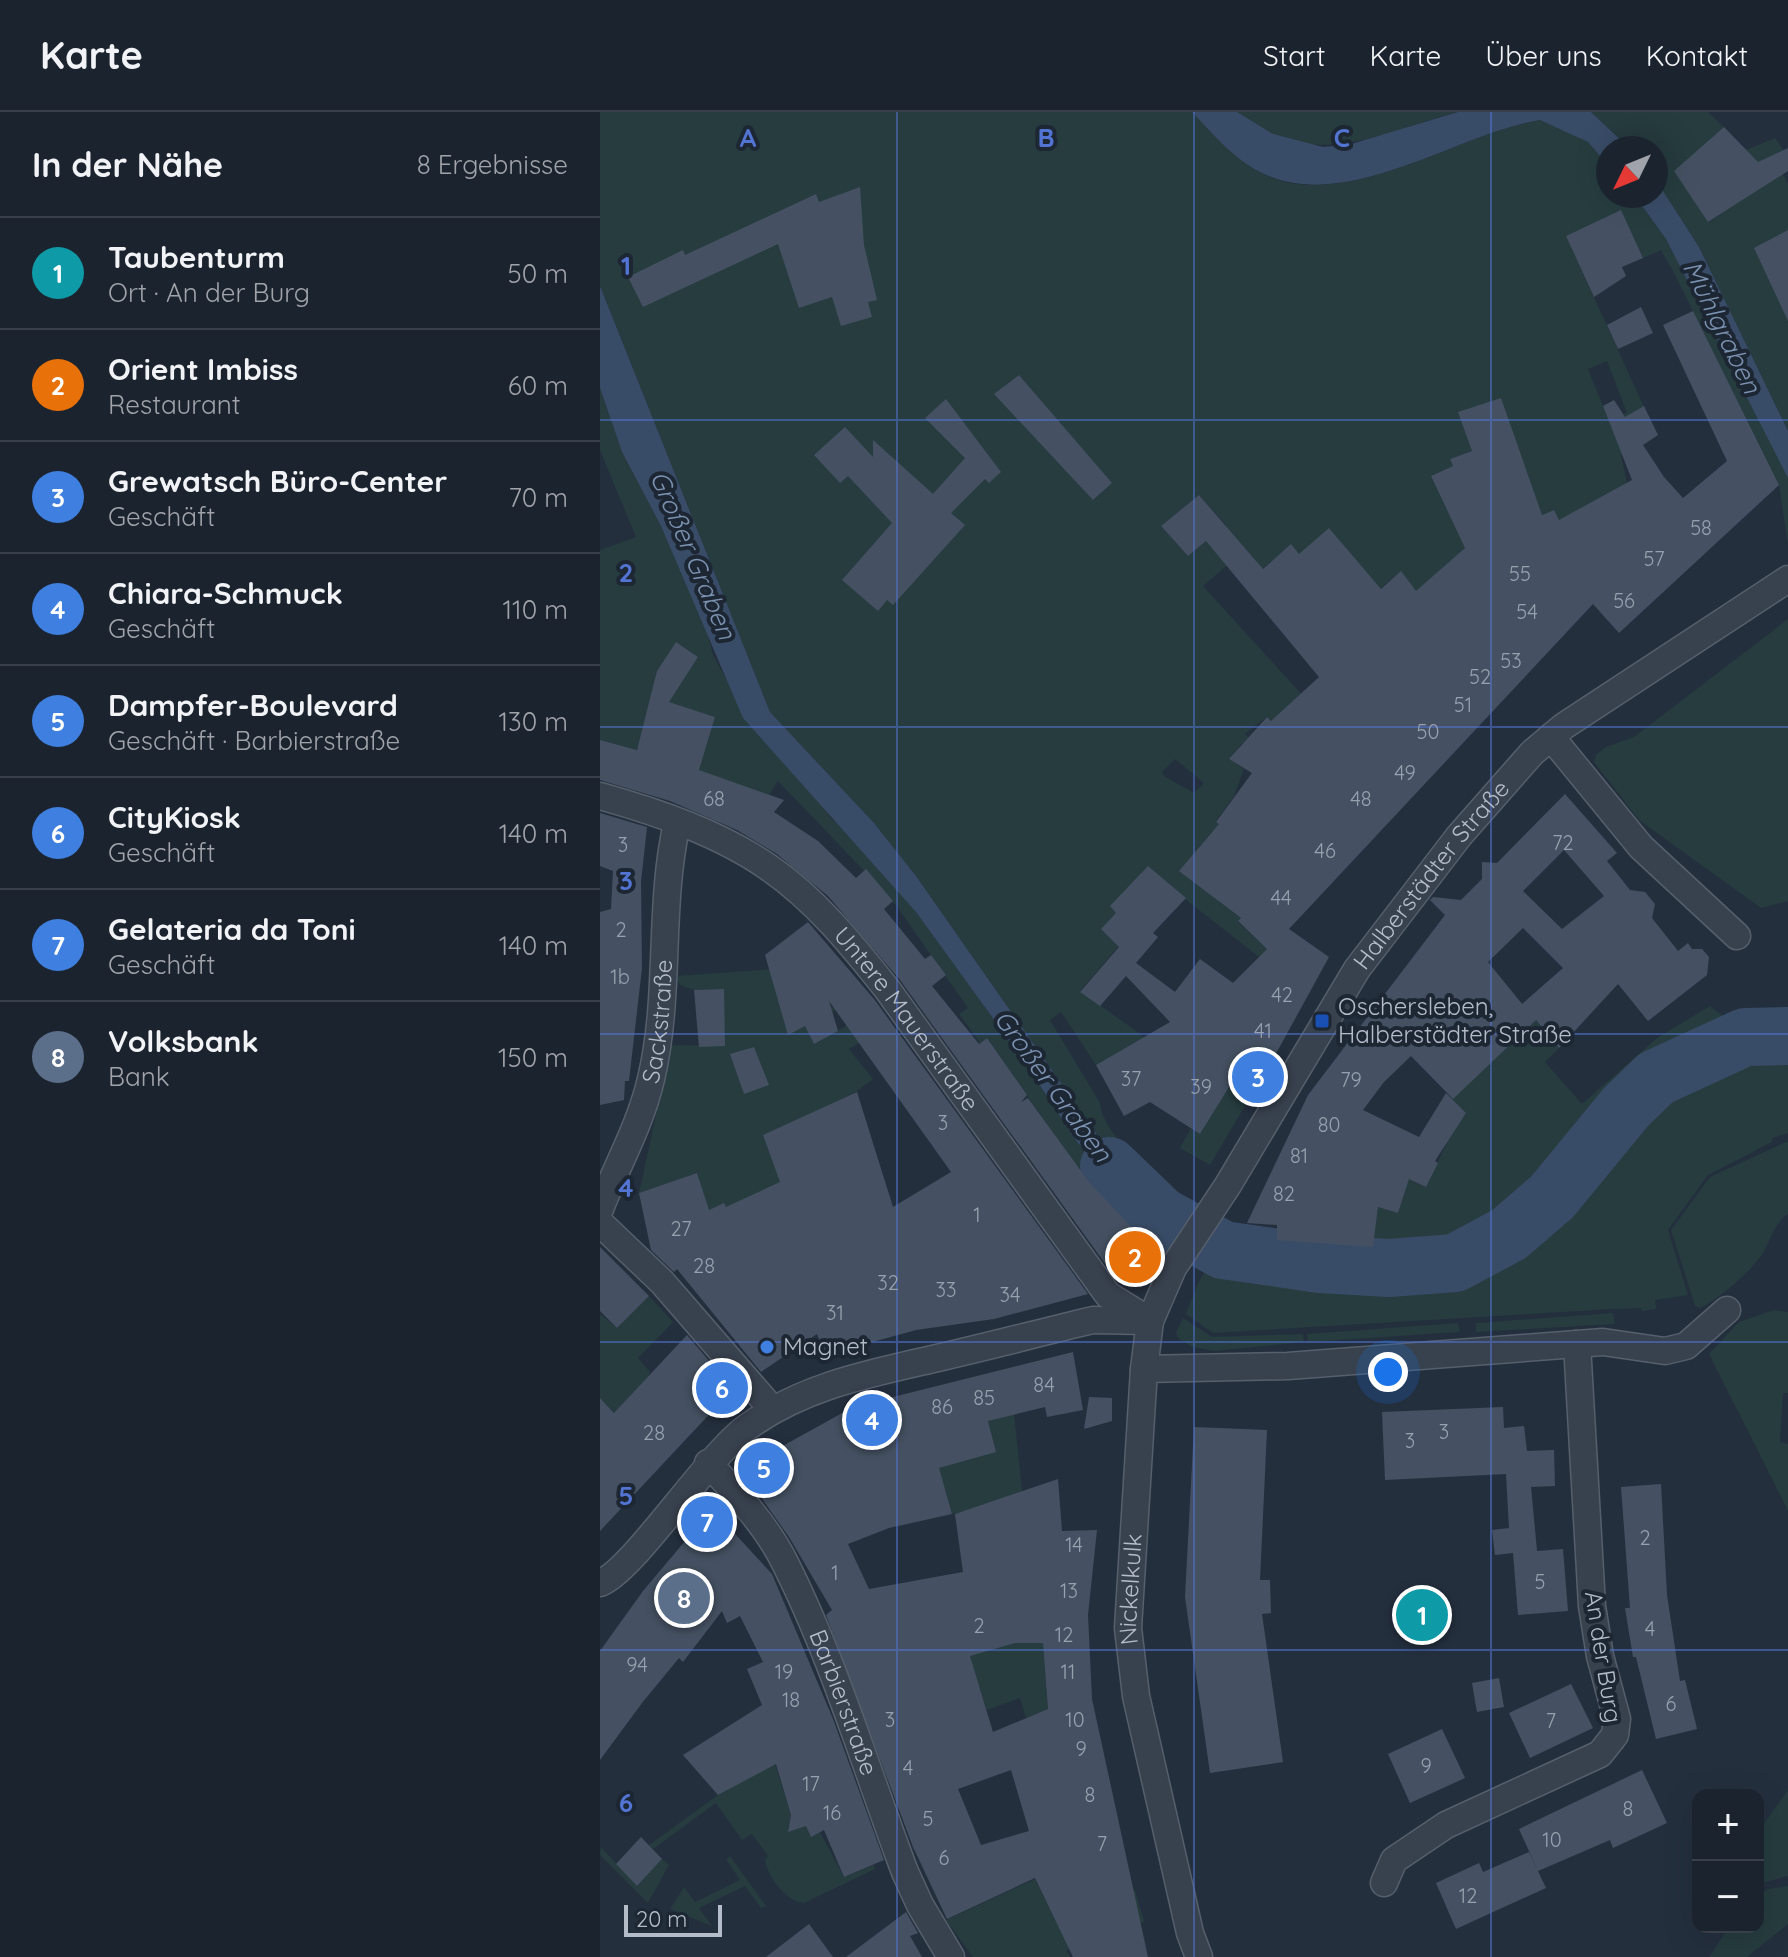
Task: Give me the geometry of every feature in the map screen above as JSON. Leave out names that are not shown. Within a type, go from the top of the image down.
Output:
[{"type":"street","name":"Halberstädter Straße","points":[[1152,1317],[1173,1268],[1357,969],[1459,836],[1532,753],[1551,737],[1705,631],[1788,579]]},
{"type":"street","points":[[1551,737],[1641,847],[1737,936]]},
{"type":"street","name":"Untere Mauerstraße","points":[[600,796],[657,812],[735,848],[769,868],[853,946],[950,1072],[1108,1295],[1152,1317]]},
{"type":"street","name":"Sackstraße","points":[[600,1209],[632,1142],[652,1076],[662,981],[664,893],[677,823]]},
{"type":"street","points":[[600,1223],[662,1282],[772,1409]]},
{"type":"street","points":[[1144,1369],[1288,1366],[1577,1344],[1622,1343],[1665,1351],[1686,1346],[1727,1310]]},
{"type":"street","points":[[600,1583],[629,1559],[708,1463],[772,1409],[811,1391],[875,1372],[1084,1322],[1152,1317]]},
{"type":"street","name":"Nickelkulk","points":[[1152,1317],[1144,1369],[1128,1628],[1136,1696],[1190,1933],[1199,1957]]},
{"type":"street","name":"An der Burg","points":[[1384,1883],[1394,1860],[1446,1825],[1600,1754],[1615,1735],[1617,1719],[1600,1656],[1592,1606],[1577,1344]]},
{"type":"street","name":"Barbierstraße","points":[[708,1463],[765,1530],[782,1558],[811,1623],[905,1872],[920,1905],[951,1957]]},
{"type":"green space","points":[[600,112],[1192,112],[1230,151],[1256,170],[1289,182],[1324,185],[1398,168],[1507,128],[1540,120],[1588,142],[1596,149],[1596,208],[1644,208],[1666,239],[1788,478],[1788,545],[1779,485],[1673,271],[1661,250],[1643,258],[1621,211],[1566,236],[1644,407],[1639,441],[1621,455],[1627,483],[1564,531],[1553,510],[1540,516],[1459,412],[1472,451],[1450,459],[1453,466],[1431,476],[1450,516],[1485,535],[1417,603],[1400,572],[1380,589],[1329,528],[1340,609],[1291,545],[1262,569],[1246,549],[1203,586],[1356,754],[1292,742],[1267,717],[1245,734],[1261,748],[1256,755],[1242,743],[1230,759],[1244,769],[1234,796],[1216,821],[1228,830],[1222,839],[1212,832],[1194,853],[1231,882],[1218,901],[1241,918],[1238,922],[1267,949],[1259,957],[1185,899],[1143,918],[1080,991],[1146,1038],[1166,1093],[1137,1041],[1096,1065],[1061,1012],[1050,1020],[1100,1103],[1110,1129],[1132,1156],[1181,1201],[1174,1212],[1138,1184],[1112,1156],[916,876],[874,823],[770,712],[600,286]],"holes":[[[1607,361],[1627,413],[1609,421],[1588,369]],[[1019,375],[1111,483],[1094,500],[1006,385]],[[1199,495],[1226,525],[1188,556],[1161,526]],[[1175,759],[1204,783],[1194,793],[1164,776],[1162,772]]]},
{"type":"green space","points":[[1237,112],[1458,112],[1373,138],[1319,145],[1292,141],[1265,131]]},
{"type":"green space","points":[[1591,112],[1708,112],[1724,127],[1696,202],[1709,222],[1762,187],[1746,150],[1775,138],[1787,155],[1776,160],[1788,184],[1788,431],[1699,247],[1668,199],[1668,136],[1616,136]]},
{"type":"green space","points":[[600,388],[622,452],[661,526],[704,620],[713,655],[729,684],[830,817],[867,852],[916,912],[1024,1061],[1074,1138],[1111,1184],[1161,1235],[1151,1248],[1077,1167],[987,1038],[980,1043],[959,1014],[968,1008],[893,901],[778,781],[769,795],[677,763],[684,744],[705,750],[715,717],[675,704],[670,717],[647,711],[638,750],[600,740],[600,550],[636,537],[600,450]],"holes":[[[676,643],[698,657],[679,686],[657,671]]]},
{"type":"green space","points":[[1788,619],[1788,901],[1761,908],[1639,820],[1594,762],[1596,755],[1606,747],[1634,737]]},
{"type":"green space","points":[[788,968],[836,1010],[812,1023],[807,1014],[788,1034],[805,1026],[814,1044],[850,1024],[861,1042],[849,1049],[873,1079],[856,1092],[814,1112],[833,1164],[704,1213],[697,1173],[639,1193],[671,1045],[724,1046],[723,989],[694,990],[680,985],[675,976]],"holes":[[[754,1047],[768,1085],[744,1093],[731,1054]]]},
{"type":"green space","points":[[1500,977],[1559,1048],[1545,1062],[1582,1104],[1657,1038],[1710,1006],[1735,1026],[1739,1018],[1788,1015],[1788,1024],[1741,1027],[1716,1035],[1680,1065],[1687,1078],[1744,1052],[1788,1047],[1788,1133],[1772,1138],[1772,1142],[1708,1175],[1668,1230],[1688,1295],[1655,1300],[1656,1309],[1642,1311],[1641,1308],[1613,1309],[1213,1333],[1186,1314],[1198,1283],[1230,1229],[1277,1240],[1373,1246],[1378,1207],[1398,1213],[1409,1179],[1426,1187],[1450,1136],[1447,1133],[1466,1113],[1447,1094],[1478,1068],[1481,1072],[1508,1046],[1478,1010]]},
{"type":"green space","points":[[1228,1088],[1249,1099],[1210,1165],[1180,1148],[1191,1128],[1200,1134]]},
{"type":"green space","points":[[1788,1141],[1788,1214],[1745,1274],[1708,1304],[1700,1308],[1695,1306],[1671,1230],[1710,1177]]},
{"type":"green space","points":[[649,1296],[673,1322],[638,1358],[650,1372],[630,1428],[600,1398],[600,1314],[617,1328]]},
{"type":"green space","points":[[1774,1310],[1788,1312],[1788,1393],[1783,1393],[1780,1442],[1788,1444],[1788,1511],[1709,1354],[1739,1322]]},
{"type":"green space","points":[[1613,1313],[1615,1324],[1476,1332],[1476,1323]]},
{"type":"green space","points":[[1183,1318],[1212,1337],[1303,1334],[1304,1342],[1214,1351],[1192,1347],[1178,1338],[1176,1333]]},
{"type":"green space","points":[[1458,1323],[1460,1332],[1308,1342],[1307,1334]]},
{"type":"green space","points":[[1014,1414],[1023,1500],[952,1514],[932,1446],[970,1450],[994,1444],[988,1421]]},
{"type":"green space","points":[[1009,1642],[1043,1643],[1048,1709],[1026,1718],[1020,1698],[987,1710],[979,1686],[963,1658]]},
{"type":"green space","points":[[775,1764],[791,1815],[788,1831],[806,1826],[811,1836],[820,1832],[844,1877],[874,1865],[875,1869],[804,1903],[797,1901],[784,1893],[774,1881],[765,1860],[768,1856],[752,1834],[742,1840],[716,1803],[653,1849],[649,1845],[718,1795]]},
{"type":"green space","points":[[1788,1790],[1788,1876],[1764,1882],[1764,1861],[1764,1824]]},
{"type":"green space","points":[[601,1847],[637,1886],[662,1859],[669,1865],[648,1903],[600,1855]]},
{"type":"green space","points":[[730,1856],[766,1906],[761,1908],[745,1886],[699,1908],[712,1926],[670,1909],[684,1887],[695,1902],[740,1880],[726,1859]]},
{"type":"green space","points":[[1035,1879],[1055,1920],[1096,1901],[1135,1890],[1144,1922],[1113,1932],[1100,1948],[1066,1950],[1071,1957],[973,1957],[946,1920]]},
{"type":"green space","points":[[1788,1886],[1788,1924],[1747,1957],[1709,1957],[1725,1933],[1764,1933],[1764,1891]]},
{"type":"water","points":[[1192,112],[1237,112],[1273,134],[1323,147],[1348,145],[1458,112],[1591,112],[1616,136],[1596,136],[1596,151],[1588,142],[1540,120],[1471,140],[1398,168],[1361,179],[1325,184],[1289,182],[1256,170],[1222,143]]},
{"type":"water","name":"Mühlgraben","points":[[1668,199],[1699,247],[1788,431],[1788,478],[1666,239],[1644,208],[1668,208]]},
{"type":"water","points":[[600,286],[770,712],[874,823],[916,876],[1112,1156],[1138,1184],[1174,1212],[1161,1235],[1111,1184],[1074,1138],[1024,1061],[916,912],[743,718],[661,526],[622,452],[600,388]]},
{"type":"water","points":[[1788,1024],[1788,1047],[1744,1052],[1687,1078],[1680,1065],[1703,1042],[1728,1030]]},
{"type":"building","points":[[1724,127],[1758,162],[1788,148],[1788,171],[1708,222],[1674,171]]},
{"type":"building","points":[[860,187],[864,245],[877,300],[868,302],[872,317],[841,326],[832,297],[799,308],[778,244],[643,307],[628,277],[683,250],[685,255],[816,194],[819,202]]},
{"type":"building","points":[[1621,210],[1643,258],[1622,267],[1626,276],[1594,297],[1566,236]]},
{"type":"building","points":[[1788,230],[1788,321],[1754,248]]},
{"type":"building","points":[[1641,307],[1653,333],[1618,349],[1607,325]]},
{"type":"building","points":[[1693,311],[1779,485],[1619,633],[1593,604],[1289,929],[1329,957],[1250,1101],[1229,1087],[1200,1134],[1150,1102],[1124,1116],[1096,1065],[1170,1022],[1126,976],[1100,1006],[1080,992],[1119,947],[1101,929],[1116,913],[1110,906],[1148,866],[1186,898],[1153,933],[1158,937],[1136,963],[1175,992],[1200,959],[1233,983],[1267,949],[1238,921],[1241,918],[1179,871],[1219,824],[1216,822],[1252,773],[1229,759],[1267,717],[1271,721],[1319,677],[1206,541],[1188,556],[1161,526],[1199,495],[1263,569],[1291,544],[1299,554],[1329,528],[1381,589],[1401,571],[1416,591],[1465,548],[1431,476],[1453,466],[1450,459],[1472,451],[1458,412],[1501,398],[1542,515],[1554,510],[1559,520],[1632,480],[1603,406],[1614,400],[1625,417],[1644,406],[1658,435],[1643,445],[1664,477],[1683,498],[1727,461],[1663,325]]},
{"type":"building","points":[[1019,375],[1112,483],[1093,500],[994,394]]},
{"type":"building","points":[[946,399],[1001,472],[989,483],[985,479],[951,513],[965,525],[893,605],[887,600],[878,611],[842,580],[892,523],[848,476],[840,483],[814,455],[845,427],[873,457],[873,440],[933,494],[965,458],[925,418]]},
{"type":"building","points":[[676,642],[698,657],[669,702],[715,717],[699,770],[784,800],[774,812],[818,841],[856,878],[866,869],[893,901],[884,909],[925,959],[931,955],[946,975],[932,986],[979,1044],[987,1038],[1027,1095],[1021,1102],[1028,1098],[1089,1182],[1151,1248],[1117,1280],[900,980],[828,896],[777,854],[737,830],[670,801],[600,780],[600,740],[637,750],[657,671]]},
{"type":"building","points":[[1565,794],[1617,853],[1607,861],[1630,890],[1645,892],[1655,904],[1652,918],[1678,951],[1688,943],[1692,949],[1702,949],[1709,957],[1707,975],[1648,1021],[1618,984],[1559,1048],[1536,1020],[1453,1099],[1411,1056],[1384,1082],[1363,1110],[1419,1137],[1446,1093],[1466,1113],[1435,1161],[1438,1163],[1426,1187],[1409,1179],[1398,1213],[1378,1207],[1373,1247],[1277,1240],[1277,1225],[1247,1223],[1308,1095],[1445,915],[1430,900],[1433,897],[1461,900],[1482,879],[1482,862],[1497,863]],"holes":[[[1564,850],[1604,896],[1562,929],[1523,891]],[[1523,928],[1563,968],[1522,1004],[1488,962]]]},
{"type":"building","points":[[600,813],[647,827],[641,882],[642,968],[629,1081],[625,1081],[624,1100],[600,1105],[600,912],[611,909],[613,871],[600,866]]},
{"type":"building","points":[[808,922],[874,999],[1088,1294],[994,1319],[916,1330],[825,1355],[817,1334],[761,1372],[677,1269],[674,1272],[651,1250],[639,1193],[697,1173],[709,1210],[724,1203],[726,1207],[780,1182],[763,1135],[857,1092],[893,1207],[951,1172],[829,1001],[838,1031],[814,1044],[805,1026],[788,1035],[765,955]]},
{"type":"building","points":[[724,989],[725,1046],[699,1047],[694,990]]},
{"type":"building","points":[[754,1047],[769,1085],[744,1094],[730,1054]]},
{"type":"building","points":[[600,1247],[649,1296],[617,1328],[600,1311]]},
{"type":"building","points":[[687,1335],[733,1389],[600,1531],[600,1398],[614,1413]]},
{"type":"building","points":[[1073,1352],[1083,1410],[1047,1417],[1045,1407],[988,1421],[996,1452],[939,1468],[952,1514],[889,1528],[848,1544],[869,1589],[963,1572],[955,1514],[1058,1479],[1062,1531],[1097,1530],[1088,1615],[1092,1699],[1148,1957],[1073,1957],[1035,1878],[947,1919],[913,1847],[826,1615],[832,1610],[789,1537],[741,1469],[853,1407]],"holes":[[[1015,1643],[1043,1643],[1048,1709],[993,1732],[970,1656]],[[1011,1770],[1029,1831],[981,1845],[958,1789]]]},
{"type":"building","points":[[1089,1397],[1112,1398],[1112,1421],[1084,1429]]},
{"type":"building","points":[[1503,1407],[1504,1428],[1524,1426],[1527,1451],[1554,1450],[1555,1486],[1531,1487],[1537,1551],[1563,1549],[1568,1611],[1518,1615],[1513,1553],[1495,1555],[1492,1530],[1509,1528],[1506,1474],[1385,1480],[1382,1412]]},
{"type":"building","points":[[1194,1427],[1267,1430],[1260,1580],[1270,1580],[1271,1613],[1262,1614],[1283,1762],[1210,1773],[1185,1597]]},
{"type":"building","points":[[1661,1484],[1667,1595],[1680,1681],[1685,1680],[1697,1729],[1656,1739],[1636,1657],[1633,1657],[1625,1608],[1630,1608],[1621,1487]]},
{"type":"building","points":[[712,1509],[772,1574],[833,1719],[884,1860],[844,1877],[824,1830],[811,1837],[806,1826],[788,1832],[791,1815],[776,1764],[718,1795],[683,1755],[762,1705],[747,1669],[763,1662],[740,1616],[727,1623],[722,1611],[683,1662],[679,1658],[642,1703],[600,1760],[600,1651],[643,1591]]},
{"type":"building","points":[[1422,1600],[1433,1604],[1437,1615],[1433,1626],[1422,1630],[1411,1626],[1407,1615],[1411,1604]]},
{"type":"building","points":[[1499,1678],[1504,1707],[1477,1712],[1472,1683]]},
{"type":"building","points":[[1571,1684],[1593,1728],[1530,1758],[1509,1713]]},
{"type":"building","points":[[1442,1729],[1465,1778],[1410,1803],[1388,1754]]},
{"type":"building","points":[[1642,1770],[1667,1823],[1613,1848],[1610,1840],[1538,1871],[1519,1829]]},
{"type":"building","points":[[641,1837],[662,1859],[637,1886],[616,1864]]},
{"type":"building","points":[[1529,1852],[1546,1888],[1456,1929],[1436,1883],[1479,1863],[1483,1872]]},
{"type":"building","points":[[906,1912],[918,1933],[910,1936],[922,1957],[846,1957]]},
{"type":"building","points":[[809,1924],[833,1957],[766,1957]]},
{"type":"waterway","name":"Großer Graben","points":[[1109,1166],[1161,1216],[1223,1250],[1320,1264],[1389,1268],[1455,1263],[1509,1234],[1552,1197],[1626,1107],[1656,1078],[1745,1037],[1788,1036]]},
{"type":"place","name":"Oschersleben, Halberstädter Straße","points":[[1322,1021]]},
{"type":"place","name":"Grewatsch Büro-Center","points":[[1258,1077]]},
{"type":"place","name":"Orient Imbiss","points":[[1135,1257]]},
{"type":"place","name":"Magnet","points":[[767,1347]]},
{"type":"place","name":"CityKiosk","points":[[722,1388]]},
{"type":"place","name":"Chiara-Schmuck","points":[[872,1420]]},
{"type":"place","name":"Dampfer-Boulevard","points":[[764,1468]]},
{"type":"place","name":"Gelateria da Toni","points":[[707,1522]]},
{"type":"place","name":"Volksbank","points":[[684,1598]]},
{"type":"place","name":"Taubenturm","points":[[1422,1615]]}]
